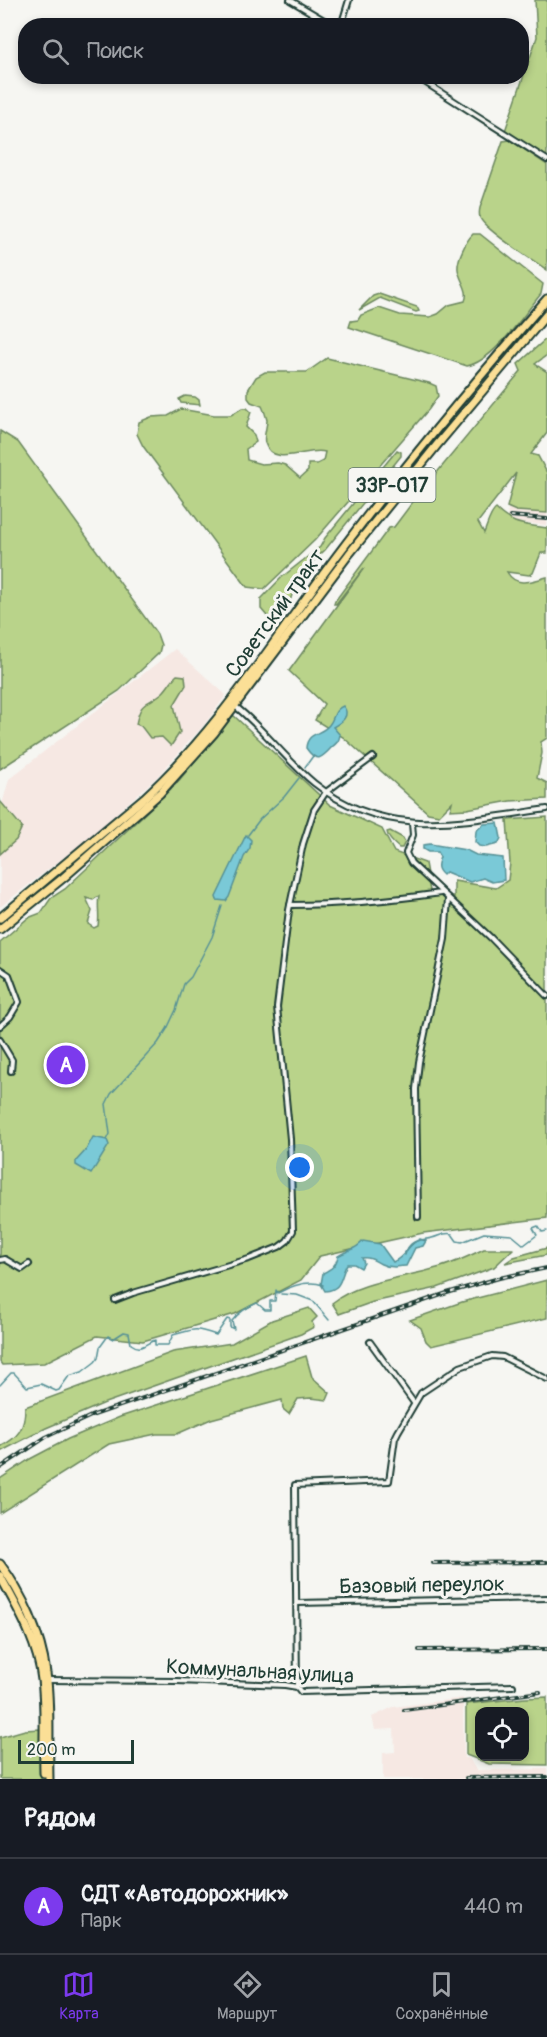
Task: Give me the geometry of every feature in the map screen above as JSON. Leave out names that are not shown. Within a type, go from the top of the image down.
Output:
[{"type":"highway","name":"Советский тракт","points":[[0,929],[63,878],[160,793],[214,734],[232,704],[342,549],[422,447],[547,299]]},
{"type":"highway","name":"Советский тракт","points":[[0,918],[161,782],[232,704],[437,445],[547,314]]},
{"type":"highway","points":[[0,1564],[30,1616],[44,1659],[48,1779]]},
{"type":"highway","points":[[0,1576],[28,1629],[45,1680],[44,1779]]},
{"type":"street","points":[[290,0],[320,18]]},
{"type":"street","points":[[343,18],[349,0]]},
{"type":"street","points":[[428,84],[547,160]]},
{"type":"street","points":[[232,704],[253,721],[301,771],[326,792],[367,812],[412,823],[455,822],[547,809]]},
{"type":"street","points":[[116,1300],[249,1259],[279,1247],[287,1240],[293,1228],[290,1138],[277,1007],[290,904],[314,810],[326,792],[373,757]]},
{"type":"street","points":[[412,823],[412,835],[406,853],[411,863],[547,996]]},
{"type":"street","points":[[290,904],[315,905],[442,893]]},
{"type":"street","points":[[418,1217],[416,1089],[419,1059],[445,939],[448,899]]},
{"type":"street","points":[[0,969],[9,975],[19,1002],[0,1026]]},
{"type":"street","points":[[0,1040],[12,1060],[11,1071]]},
{"type":"street","points":[[0,1260],[5,1259],[22,1269],[28,1264]]},
{"type":"street","points":[[370,1342],[414,1403]]},
{"type":"street","points":[[297,1687],[295,1485],[389,1481],[394,1438],[414,1403],[421,1393],[460,1367],[492,1356],[503,1357],[547,1379]]},
{"type":"street","name":"Базовый переулок","points":[[297,1603],[547,1598]]},
{"type":"street","name":"Коммунальная улица","points":[[45,1680],[177,1681],[297,1687],[301,1692],[513,1686]]},
{"type":"shaded area","points":[[508,508],[547,510],[547,525],[507,522]]},
{"type":"shaded area","points":[[175,649],[226,695],[204,725],[157,777],[90,837],[0,907],[0,812],[9,779]]},
{"type":"shaded area","points":[[463,1698],[464,1758],[469,1758],[476,1770],[547,1769],[547,1779],[383,1779],[383,1753],[395,1752],[394,1729],[375,1730],[372,1717],[393,1707]]},
{"type":"green space","points":[[535,0],[547,0],[547,158],[505,131],[521,84],[529,84],[529,60],[537,37]]},
{"type":"green space","points":[[510,140],[547,165],[547,270],[500,238],[480,218],[480,208],[503,141]]},
{"type":"green space","points":[[473,234],[480,234],[543,284],[541,294],[508,336],[488,355],[467,366],[349,327],[351,321],[358,320],[361,315],[379,308],[400,315],[430,317],[449,305],[465,301],[466,293],[458,265],[462,250]]},
{"type":"green space","points":[[379,294],[417,307],[419,311],[416,312],[380,298],[359,310],[373,296]]},
{"type":"green space","points":[[547,338],[547,355],[535,364],[547,372],[547,433],[531,454],[538,456],[547,473],[547,513],[516,511],[507,507],[516,473],[478,522],[484,533],[496,509],[508,519],[525,525],[547,528],[547,553],[541,553],[533,573],[529,575],[507,572],[520,582],[547,577],[547,738],[541,742],[542,753],[537,778],[547,783],[547,799],[510,801],[450,810],[452,802],[439,815],[428,813],[343,737],[315,720],[324,704],[289,671],[364,568],[334,604],[389,528],[394,527],[521,371],[518,364]]},
{"type":"green space","points":[[327,358],[429,383],[436,386],[438,396],[315,540],[264,589],[247,587],[143,446],[137,434],[139,422],[151,417],[168,416],[181,409],[214,415],[231,415],[242,408],[247,408],[251,412],[246,427],[254,435],[256,442],[246,449],[247,460],[261,464],[285,465],[300,478],[308,471],[308,464],[323,461],[325,452],[284,456],[269,451],[265,443],[267,420],[265,413],[262,406],[251,402],[248,398],[248,390],[256,377],[265,372],[307,372]]},
{"type":"green space","points":[[185,396],[195,397],[199,400],[200,405],[181,403],[179,399]]},
{"type":"green space","points":[[0,431],[18,442],[157,634],[161,645],[159,653],[119,691],[0,769]]},
{"type":"green space","points":[[397,450],[401,452],[401,456],[325,550],[300,574],[292,587],[288,607],[279,617],[267,616],[261,609],[261,599],[282,577],[320,547]]},
{"type":"green space","points":[[177,675],[185,676],[186,685],[174,705],[180,732],[171,746],[162,737],[150,738],[141,726],[136,724],[142,707],[162,693]]},
{"type":"green space","points":[[233,715],[330,805],[382,829],[394,852],[425,863],[430,891],[454,897],[454,881],[496,888],[508,880],[510,863],[507,820],[547,817],[547,1218],[423,1233],[320,1256],[301,1280],[235,1314],[143,1341],[97,1336],[44,1363],[2,1365],[0,1362],[0,942],[28,918],[41,913],[51,898],[65,889],[176,784]],"holes":[[[99,896],[98,926],[94,928],[88,924],[92,911],[86,898],[93,900]]]},
{"type":"green space","points":[[0,801],[22,827],[16,840],[0,854]]},
{"type":"green space","points":[[390,831],[403,838],[405,842],[402,848],[390,839],[387,832]]},
{"type":"green space","points":[[547,1248],[547,1255],[505,1263],[514,1257]]},
{"type":"green space","points":[[484,1249],[513,1249],[494,1267],[437,1288],[373,1302],[339,1314],[332,1303],[368,1285],[443,1266]]},
{"type":"green space","points":[[547,1280],[547,1318],[431,1346],[426,1341],[421,1328],[410,1320],[462,1302]]},
{"type":"green space","points":[[309,1308],[317,1317],[312,1322],[314,1327],[301,1334],[105,1403],[46,1428],[0,1452],[0,1447],[20,1431],[24,1421],[25,1407],[173,1352],[232,1343],[272,1320]]},
{"type":"green space","points":[[306,1356],[312,1377],[330,1393],[327,1400],[298,1399],[289,1414],[283,1409],[282,1400],[211,1419],[177,1434],[156,1434],[109,1444],[0,1513],[0,1479],[30,1459],[68,1439],[120,1417]]},
{"type":"green space","points":[[547,1697],[547,1765],[489,1764],[481,1761],[529,1761],[529,1707],[475,1707],[475,1759],[466,1755],[466,1704]]},
{"type":"green space","points":[[40,1729],[41,1779],[0,1779],[0,1737],[25,1730]]},
{"type":"water","points":[[343,706],[346,716],[333,727],[340,735],[338,740],[322,756],[316,758],[306,748],[309,739],[326,728],[337,710]]},
{"type":"water","points":[[498,823],[501,838],[498,844],[486,847],[479,846],[475,842],[476,831],[484,824]]},
{"type":"water","points":[[246,835],[251,840],[250,848],[244,857],[229,897],[226,901],[217,900],[216,897]]},
{"type":"water","points":[[430,844],[466,850],[476,855],[503,858],[504,880],[492,882],[483,878],[470,882],[446,872],[443,875],[438,869],[440,857],[437,852],[428,852],[423,849],[423,845]]},
{"type":"water","points":[[93,1137],[107,1140],[109,1145],[91,1174],[76,1165],[76,1161],[86,1150]]},
{"type":"water","points":[[420,1239],[426,1241],[423,1246],[415,1248],[406,1266],[387,1266],[370,1258],[362,1258],[364,1263],[361,1268],[354,1264],[347,1264],[335,1288],[325,1291],[321,1284],[323,1273],[333,1267],[338,1256],[363,1241],[380,1244],[393,1262]]},
{"type":"waterway","points":[[305,767],[313,756]]},
{"type":"waterway","points":[[248,835],[299,778]]},
{"type":"waterway","points":[[107,1140],[110,1134],[106,1104],[111,1094],[158,1043],[167,1029],[184,984],[191,977],[212,937],[222,906]]},
{"type":"waterway","points":[[405,1255],[412,1243],[444,1234],[452,1234],[457,1241],[462,1242],[484,1233],[512,1235],[524,1245],[537,1235],[533,1228],[538,1226],[542,1232],[547,1231]]},
{"type":"waterway","points":[[0,1385],[11,1373],[14,1373],[27,1387],[41,1384],[56,1391],[69,1376],[82,1372],[95,1362],[100,1347],[108,1336],[113,1339],[124,1332],[129,1333],[131,1344],[138,1347],[155,1340],[155,1345],[168,1345],[173,1335],[190,1330],[216,1335],[227,1319],[230,1320],[230,1327],[234,1329],[232,1321],[240,1312],[257,1303],[265,1310],[270,1310],[270,1301],[275,1301],[276,1290],[278,1293],[306,1283],[323,1285]]},
{"type":"waterway","points":[[281,1294],[297,1295],[313,1301],[329,1320]]},
{"type":"railway","points":[[510,516],[547,519]]},
{"type":"railway","points":[[0,1468],[46,1437],[91,1416],[447,1293],[499,1278],[547,1268]]},
{"type":"railway","points":[[433,1563],[547,1562]]},
{"type":"railway","points":[[419,1650],[547,1649]]},
{"type":"railway","points":[[404,1710],[540,1692]]},
{"type":"railway","points":[[466,1778],[547,1777]]},
{"type":"place","name":"СДТ «Автодорожник»","points":[[66,1065]]}]
